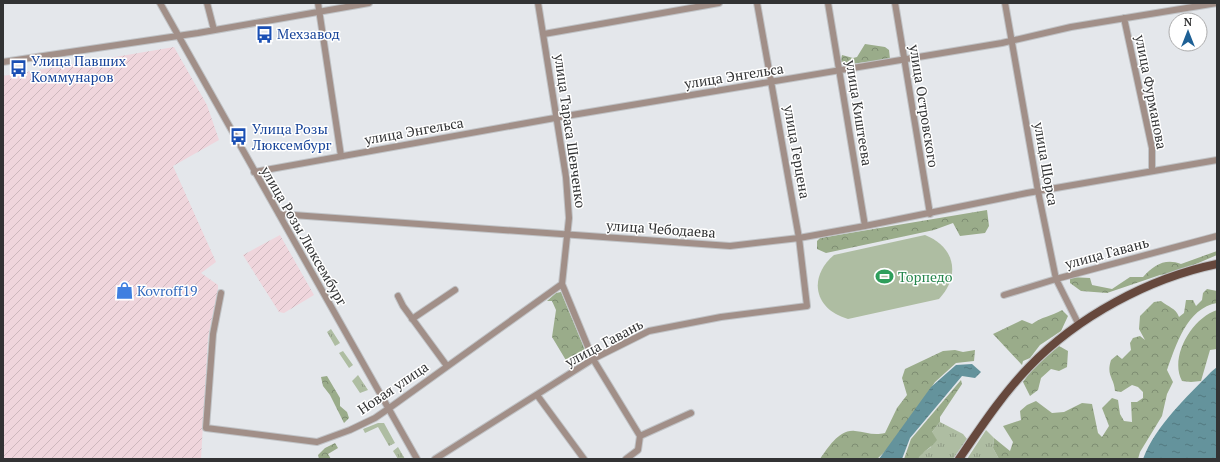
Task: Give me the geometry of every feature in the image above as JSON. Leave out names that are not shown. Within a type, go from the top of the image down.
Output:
[{"type":"main road","points":[[959,459],[1003,396],[1030,366],[1079,325],[1094,314],[1122,299],[1182,274],[1217,264]]},
{"type":"street","name":"улица Розы Люксембург","points":[[160,3],[417,459]]},
{"type":"street","points":[[207,3],[214,30]]},
{"type":"street","points":[[318,3],[341,156]]},
{"type":"street","points":[[3,62],[178,36],[369,3]]},
{"type":"street","name":"улица Тараса Шевченко","points":[[538,3],[558,118],[566,176],[568,235],[562,284],[593,359],[640,436]]},
{"type":"street","points":[[544,34],[719,3]]},
{"type":"street","name":"улица Герцена","points":[[757,3],[799,238],[807,306]]},
{"type":"street","name":"улица Киштеева","points":[[828,3],[865,226]]},
{"type":"street","name":"улица Островского","points":[[895,3],[930,214]]},
{"type":"street","name":"улица Щорса","points":[[1005,3],[1038,191],[1056,279],[1079,325]]},
{"type":"street","name":"улица Энгельса","points":[[254,172],[772,81],[1011,42],[1071,28],[1217,3]]},
{"type":"street","name":"улица Фурманова","points":[[1124,18],[1152,148],[1152,171]]},
{"type":"street","name":"улица Чебодаева","points":[[279,214],[730,246],[799,238],[930,214],[1038,191],[1217,160]]},
{"type":"street","name":"улица Гавань","points":[[1004,294],[1217,236]]},
{"type":"street","name":"Новая улица","points":[[221,293],[213,334],[206,428],[317,442],[369,420],[388,409],[562,284]]},
{"type":"street","points":[[412,319],[455,290]]},
{"type":"street","points":[[398,296],[412,319],[447,366]]},
{"type":"street","name":"улица Гавань","points":[[435,459],[593,359],[649,331],[721,317],[807,306]]},
{"type":"street","points":[[537,395],[584,459]]},
{"type":"street","points":[[626,459],[638,450],[640,436],[691,413]]},
{"type":"shaded area","points":[[174,47],[207,105],[219,140],[173,166],[216,262],[201,273],[218,285],[218,289],[208,337],[201,459],[3,459],[3,76]]},
{"type":"shaded area","points":[[280,235],[314,295],[284,313],[279,312],[243,255]]},
{"type":"green space","points":[[865,44],[885,47],[889,50],[890,59],[843,65],[840,64],[842,55],[853,58],[857,57]]},
{"type":"green space","points":[[987,210],[989,226],[985,233],[960,236],[953,223],[934,230],[826,253],[817,249],[817,241],[820,238]]},
{"type":"green space","name":"Торпедо","points":[[925,235],[935,240],[943,247],[952,262],[950,281],[946,290],[939,299],[848,319],[837,315],[822,301],[818,292],[820,273],[825,264],[834,255]]},
{"type":"green space","points":[[1217,251],[1217,255],[1175,273],[1160,275],[1107,293],[1081,291],[1070,283],[1070,277],[1090,278],[1092,285],[1112,289],[1130,277],[1143,277],[1151,269],[1165,262],[1175,262],[1181,264]]},
{"type":"green space","points":[[1207,289],[1217,291],[1217,303],[1207,306],[1198,312],[1184,329],[1167,370],[1173,382],[1167,394],[1162,416],[1140,452],[1138,459],[999,459],[993,448],[994,438],[1010,451],[1013,442],[1003,426],[1021,420],[1020,411],[1027,405],[1036,401],[1052,413],[1064,412],[1082,403],[1092,404],[1098,433],[1102,437],[1109,426],[1102,408],[1112,398],[1118,400],[1120,414],[1124,421],[1132,422],[1131,402],[1137,402],[1143,398],[1143,392],[1138,387],[1132,385],[1121,392],[1115,391],[1109,370],[1111,360],[1117,355],[1122,359],[1131,350],[1130,343],[1133,338],[1140,336],[1145,340],[1139,329],[1140,316],[1154,302],[1161,301],[1174,310],[1179,317],[1184,313],[1186,300],[1193,300],[1196,306],[1202,300],[1203,293]]},
{"type":"green space","points":[[561,292],[585,350],[579,361],[570,367],[552,337],[556,310],[552,301],[547,301],[556,293]]},
{"type":"green space","points":[[1062,310],[1068,316],[1061,331],[1040,345],[1030,358],[1023,361],[1022,365],[993,334],[1022,320],[1032,324]]},
{"type":"green space","points":[[1217,310],[1217,349],[1210,350],[1201,381],[1182,381],[1178,361],[1185,340],[1199,321],[1208,314]]},
{"type":"green space","points":[[331,329],[340,343],[335,346],[327,332]]},
{"type":"green space","points":[[1059,346],[1068,351],[1067,367],[1059,371],[1051,369],[1041,378],[1038,390],[1030,396],[1023,382],[1033,368]]},
{"type":"green space","points":[[955,350],[963,352],[975,350],[974,361],[956,363],[935,382],[893,444],[877,459],[820,459],[834,440],[849,431],[873,434],[885,433],[897,408],[907,395],[902,378],[905,369],[943,351]]},
{"type":"green space","points":[[343,351],[353,365],[349,368],[339,353]]},
{"type":"green space","points":[[358,375],[368,390],[360,393],[352,381]]},
{"type":"green space","points":[[327,376],[340,398],[340,406],[347,412],[349,418],[344,423],[330,395],[323,386],[321,377]]},
{"type":"green space","points":[[961,380],[962,384],[940,417],[940,422],[932,432],[937,440],[918,459],[904,459],[911,439]]},
{"type":"green space","points":[[940,422],[963,434],[967,439],[953,459],[918,459],[922,453],[931,447],[932,432]]},
{"type":"green space","points":[[378,423],[384,423],[395,443],[389,446],[378,427],[365,433],[363,429]]},
{"type":"green space","points":[[986,430],[994,438],[993,448],[999,459],[967,459]]},
{"type":"green space","points":[[335,443],[338,448],[328,454],[331,459],[319,459],[318,455],[325,448]]},
{"type":"green space","points":[[398,447],[405,459],[398,459],[393,451]]},
{"type":"water","points":[[972,364],[981,372],[975,378],[962,376],[910,438],[902,459],[879,459],[931,387],[956,365]]},
{"type":"water","points":[[1217,367],[1217,459],[1143,459],[1156,435],[1172,412]]},
{"type":"place","name":"Мехзавод","points":[[264,34]]},
{"type":"place","name":"Улица Павших Коммунаров","points":[[18,69]]},
{"type":"place","name":"Улица Розы Люксембург","points":[[239,137]]},
{"type":"place","name":"Торпедо","points":[[885,277]]},
{"type":"place","name":"Kovroff19","points":[[124,291]]}]
